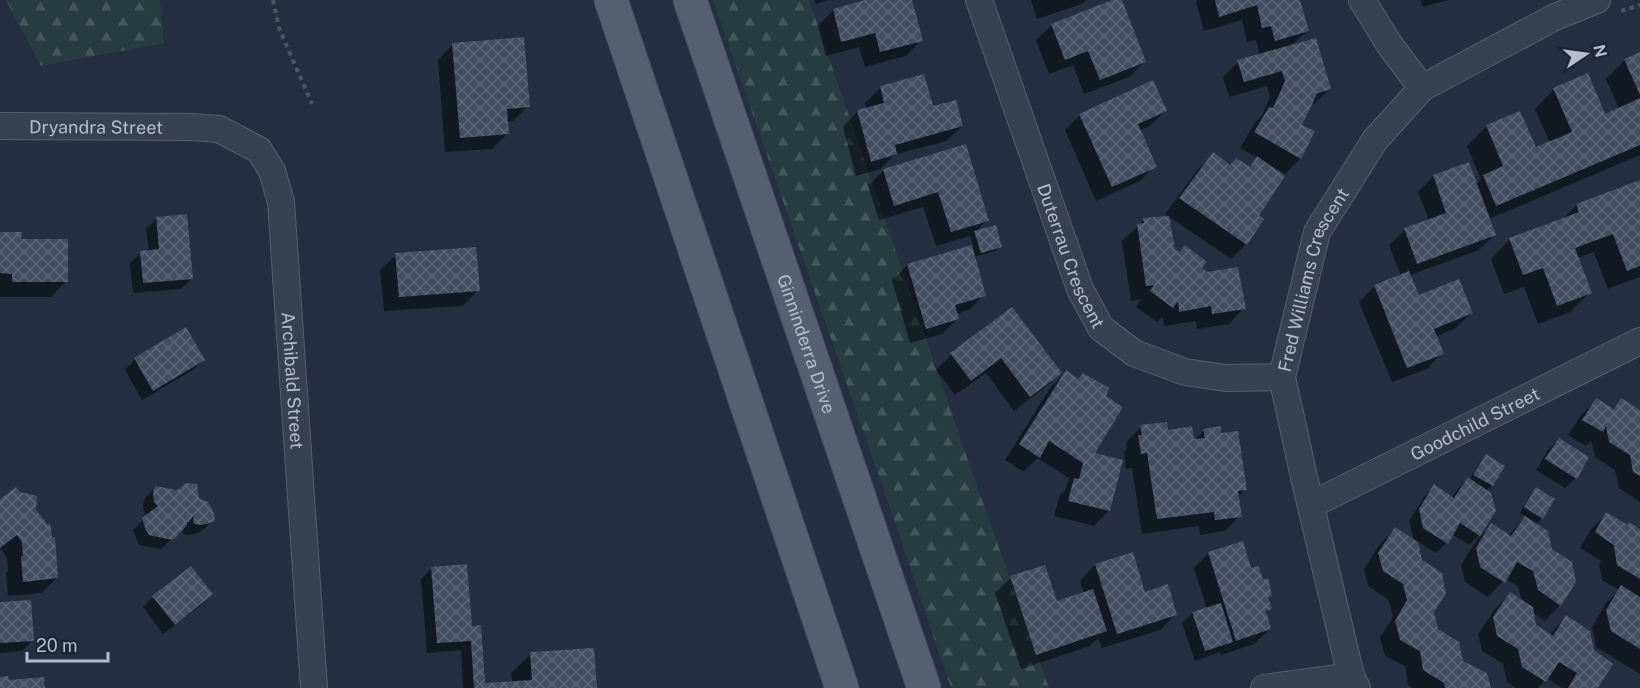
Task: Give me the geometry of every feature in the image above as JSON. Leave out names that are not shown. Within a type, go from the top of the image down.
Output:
[{"type":"main road","points":[[611,0],[843,688]]},
{"type":"main road","name":"Ginninderra Drive","points":[[690,0],[924,688]]},
{"type":"street","name":"Duterrau Crescent","points":[[980,0],[1080,289],[1101,328],[1134,353],[1185,372],[1226,378],[1282,376]]},
{"type":"street","points":[[1362,0],[1389,44],[1422,88]]},
{"type":"street","name":"Fred Williams Crescent","points":[[1354,682],[1282,376],[1317,232],[1375,140],[1422,88],[1555,17],[1604,7]]},
{"type":"street","name":"Dryandra Street","points":[[0,126],[191,127]]},
{"type":"street","name":"Archibald Street","points":[[191,127],[219,129],[259,150],[272,171],[281,202],[314,688]]},
{"type":"street","name":"Goodchild Street","points":[[1311,506],[1640,341]]},
{"type":"street","points":[[1264,688],[1354,682]]},
{"type":"path","points":[[273,0],[279,28],[312,104]]},
{"type":"path","points":[[1604,7],[1640,5]]},
{"type":"green space","points":[[6,0],[160,0],[164,43],[41,66]]},
{"type":"green space","points":[[713,0],[809,0],[1049,688],[951,688]]},
{"type":"building","points":[[865,0],[912,0],[923,41],[880,52],[875,33],[841,42],[833,9]]},
{"type":"building","points":[[1112,0],[1122,0],[1146,62],[1100,80],[1088,51],[1065,60],[1051,24]]},
{"type":"building","points":[[1215,0],[1300,0],[1309,31],[1275,41],[1271,26],[1262,28],[1257,5],[1219,17]]},
{"type":"building","points":[[524,37],[530,107],[507,109],[509,134],[460,138],[452,43]]},
{"type":"building","points":[[1316,38],[1331,89],[1316,94],[1302,125],[1315,131],[1301,159],[1254,132],[1269,107],[1273,108],[1285,81],[1282,71],[1244,82],[1237,60]]},
{"type":"building","points":[[1640,52],[1640,95],[1624,59]]},
{"type":"building","points":[[1588,73],[1605,114],[1640,98],[1640,145],[1496,206],[1483,175],[1503,166],[1486,125],[1520,111],[1536,147],[1572,132],[1553,88]]},
{"type":"building","points":[[924,74],[933,106],[956,100],[963,126],[895,145],[897,154],[871,162],[857,110],[884,103],[880,86]]},
{"type":"building","points":[[1153,80],[1167,111],[1138,124],[1157,167],[1112,187],[1079,114]]},
{"type":"building","points":[[966,144],[989,221],[951,232],[938,192],[894,206],[883,169]]},
{"type":"building","points":[[1213,152],[1230,165],[1236,158],[1250,167],[1257,156],[1285,176],[1259,216],[1264,219],[1247,245],[1179,198]]},
{"type":"building","points":[[1469,162],[1496,235],[1417,264],[1404,228],[1446,213],[1433,175]]},
{"type":"building","points":[[1640,180],[1640,266],[1627,271],[1613,234],[1575,248],[1592,293],[1557,306],[1543,268],[1523,275],[1509,238],[1579,212],[1576,204]]},
{"type":"building","points":[[187,214],[193,279],[143,283],[140,251],[159,249],[156,217]]},
{"type":"building","points":[[1169,216],[1175,249],[1180,252],[1185,245],[1207,262],[1202,268],[1207,272],[1238,267],[1246,309],[1212,314],[1211,306],[1179,312],[1178,301],[1173,308],[1150,291],[1154,285],[1146,286],[1137,224],[1144,223],[1143,218]]},
{"type":"building","points":[[996,225],[1002,247],[981,253],[974,231]]},
{"type":"building","points":[[0,232],[22,232],[21,239],[68,239],[68,282],[12,282],[12,274],[0,273]]},
{"type":"building","points":[[972,245],[986,296],[955,305],[959,319],[926,329],[907,264]]},
{"type":"building","points":[[476,247],[480,291],[399,297],[395,253]]},
{"type":"building","points":[[1409,271],[1419,295],[1459,279],[1473,313],[1434,329],[1444,354],[1407,368],[1374,285]]},
{"type":"building","points":[[1012,307],[1062,373],[1030,397],[1001,358],[971,381],[950,353]]},
{"type":"building","points":[[186,327],[205,360],[153,391],[134,358]]},
{"type":"building","points":[[1066,370],[1078,379],[1083,373],[1109,388],[1106,396],[1123,407],[1095,453],[1123,460],[1110,511],[1068,501],[1074,478],[1079,479],[1083,463],[1049,441],[1040,458],[1019,444]]},
{"type":"building","points":[[1596,398],[1614,409],[1621,398],[1640,410],[1640,476],[1633,472],[1630,455],[1609,442],[1606,426],[1603,432],[1582,420]]},
{"type":"building","points":[[1167,422],[1168,430],[1192,426],[1194,439],[1205,438],[1203,429],[1221,426],[1221,433],[1238,431],[1247,490],[1238,491],[1242,517],[1215,520],[1214,512],[1157,519],[1147,453],[1141,454],[1138,435],[1142,435],[1140,425]]},
{"type":"building","points":[[1559,438],[1589,457],[1577,479],[1545,459]]},
{"type":"building","points":[[1486,454],[1505,466],[1493,486],[1473,475]]},
{"type":"building","points":[[1468,477],[1491,493],[1496,511],[1480,536],[1460,523],[1448,544],[1423,528],[1419,509],[1434,484],[1454,498]]},
{"type":"building","points":[[186,483],[197,484],[199,498],[208,502],[214,513],[215,521],[198,525],[193,523],[194,515],[173,540],[149,535],[142,518],[158,506],[154,502],[155,486],[177,490]]},
{"type":"building","points":[[16,487],[20,492],[37,496],[36,510],[48,525],[50,523],[52,537],[55,537],[58,578],[23,582],[22,542],[17,535],[0,548],[0,499]]},
{"type":"building","points":[[1536,487],[1555,499],[1543,519],[1524,507]]},
{"type":"building","points":[[1606,512],[1640,529],[1640,579],[1617,565],[1615,546],[1595,532]]},
{"type":"building","points":[[1525,516],[1548,531],[1552,549],[1572,562],[1576,582],[1561,606],[1538,590],[1533,571],[1517,562],[1505,583],[1480,567],[1476,548],[1491,523],[1511,536]]},
{"type":"building","points":[[1395,527],[1418,542],[1422,560],[1442,573],[1446,593],[1434,612],[1438,629],[1459,642],[1463,661],[1487,673],[1491,688],[1445,688],[1444,683],[1423,670],[1420,651],[1400,640],[1395,621],[1407,600],[1403,584],[1383,571],[1378,553]]},
{"type":"building","points":[[1243,541],[1251,568],[1259,566],[1263,580],[1268,578],[1272,595],[1268,597],[1272,609],[1266,611],[1271,629],[1236,641],[1208,552]]},
{"type":"building","points":[[1133,552],[1145,592],[1168,584],[1177,615],[1117,634],[1095,564]]},
{"type":"building","points":[[467,564],[472,626],[481,625],[485,683],[532,680],[530,652],[594,648],[597,688],[474,688],[471,641],[437,643],[431,567]]},
{"type":"building","points":[[1045,565],[1057,601],[1093,589],[1107,631],[1036,655],[1010,576]]},
{"type":"building","points":[[191,566],[213,594],[175,625],[152,596]]},
{"type":"building","points":[[1621,585],[1640,597],[1640,649],[1611,631],[1606,610]]},
{"type":"building","points":[[1510,592],[1533,607],[1536,625],[1553,636],[1566,615],[1590,631],[1594,650],[1613,664],[1598,688],[1568,688],[1577,673],[1559,662],[1546,682],[1522,667],[1518,649],[1497,636],[1493,617]]},
{"type":"building","points":[[31,600],[34,641],[0,643],[0,602]]},
{"type":"building","points":[[1221,603],[1233,642],[1205,651],[1192,612]]},
{"type":"building","points":[[8,676],[9,680],[44,677],[45,688],[0,688],[0,677]]}]
